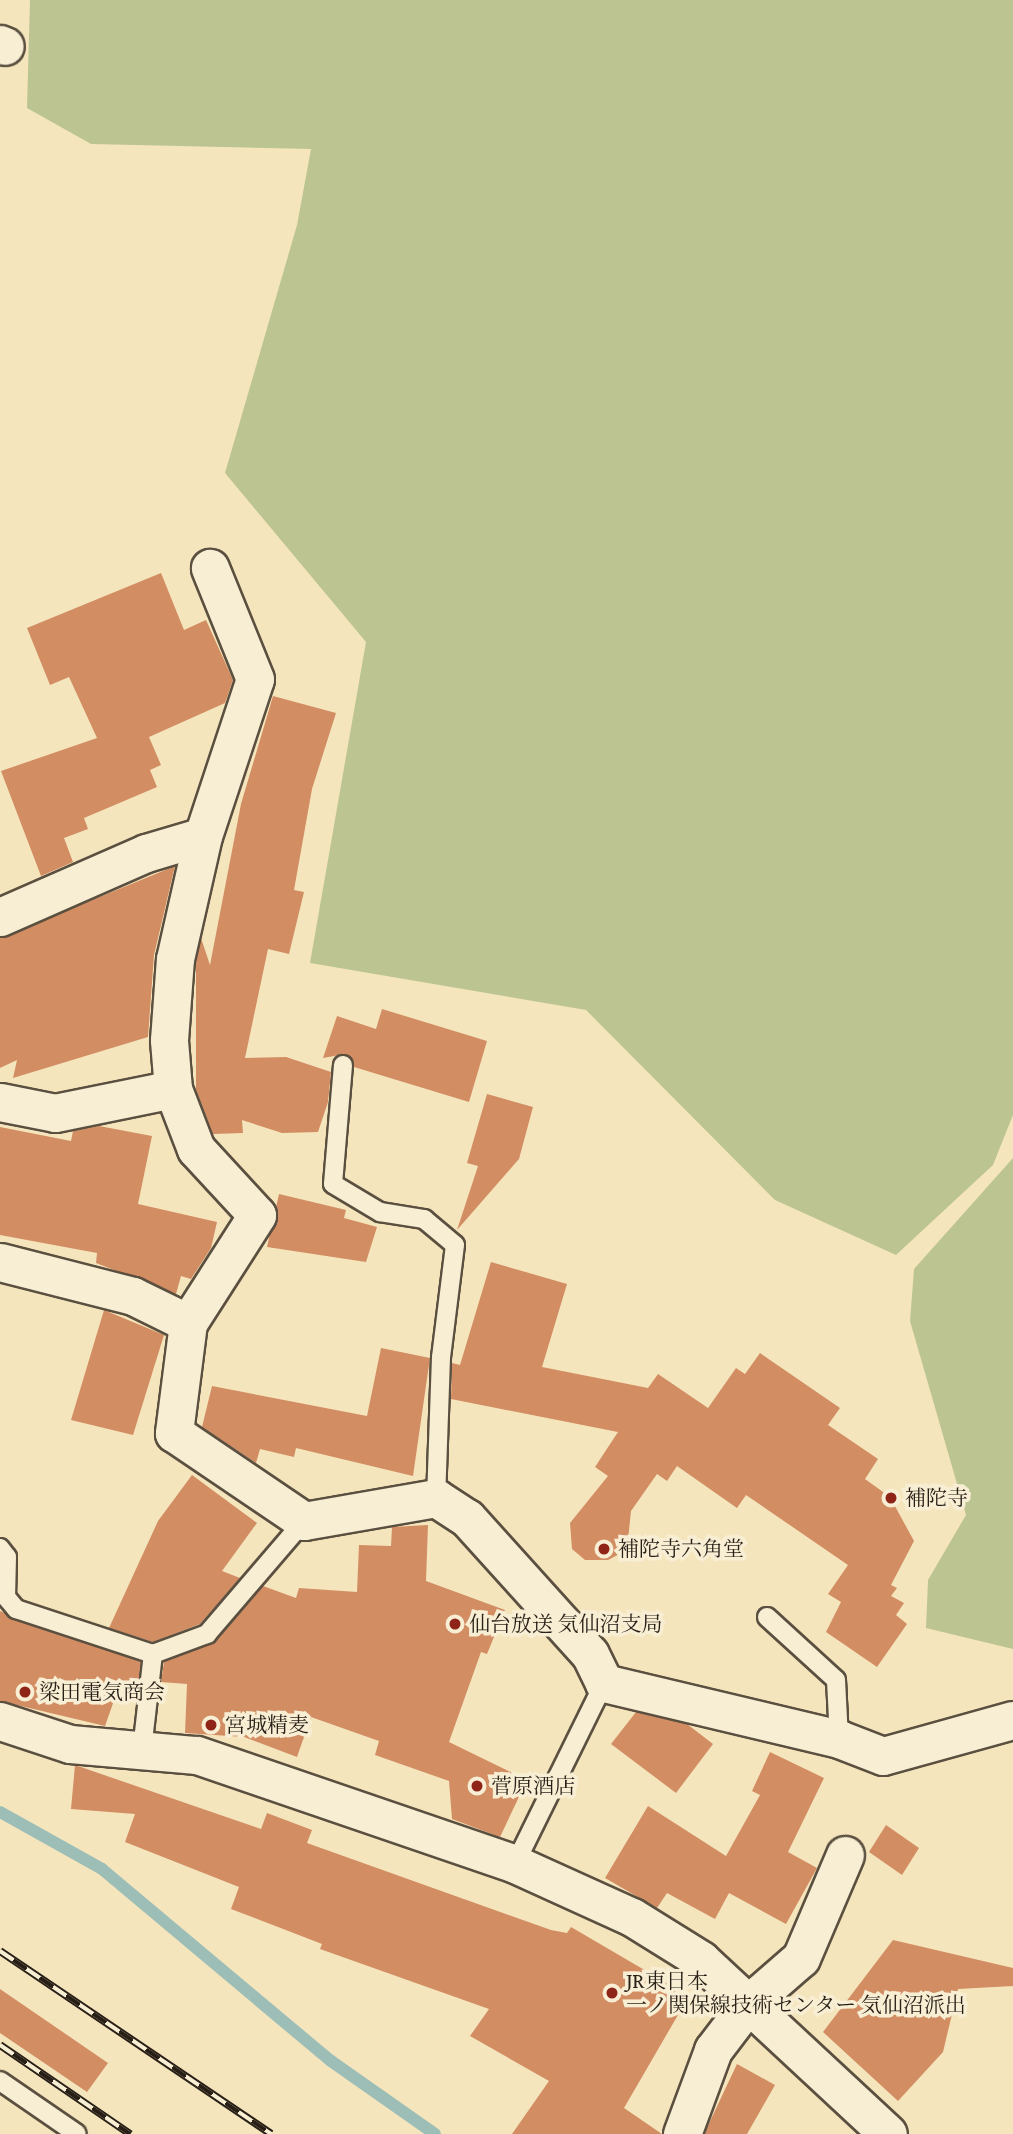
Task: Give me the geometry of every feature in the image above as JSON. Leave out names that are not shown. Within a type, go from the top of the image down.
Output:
[{"type":"street","points":[[210,568],[255,679],[204,836],[175,959],[173,1089],[196,1149],[257,1215],[188,1323],[174,1433],[304,1521],[436,1498],[485,1537],[590,1654],[604,1683],[839,1739],[883,1756],[1013,1720]]},
{"type":"street","points":[[0,917],[146,853],[204,836]]},
{"type":"street","points":[[0,1102],[54,1113],[173,1089]]},
{"type":"street","points":[[0,1262],[133,1296],[188,1323]]},
{"type":"street","points":[[0,1721],[70,1744],[197,1755],[515,1864],[632,1917],[701,1960],[888,2134]]},
{"type":"street","points":[[682,2134],[713,2050],[748,2004],[801,1958],[845,1855]]},
{"type":"lane","points":[[343,1065],[333,1184],[380,1212],[424,1219],[455,1245],[441,1357],[436,1498]]},
{"type":"lane","points":[[0,1548],[7,1557],[6,1597],[16,1609],[153,1654],[207,1634],[304,1521]]},
{"type":"lane","points":[[767,1617],[836,1680],[839,1739]]},
{"type":"lane","points":[[142,1751],[153,1654]]},
{"type":"lane","points":[[515,1864],[604,1683]]},
{"type":"lane","points":[[0,2081],[77,2134]]},
{"type":"green space","points":[[30,0],[1013,0],[1013,1115],[993,1165],[896,1255],[775,1200],[586,1010],[310,963],[366,642],[225,473],[297,225],[311,149],[91,144],[27,108]]},
{"type":"green space","points":[[1013,1158],[1013,1649],[926,1628],[928,1580],[966,1515],[910,1321],[914,1269]]},
{"type":"building","points":[[161,573],[184,630],[206,620],[233,680],[225,703],[149,737],[161,765],[150,770],[157,787],[84,818],[88,829],[64,838],[73,862],[41,876],[1,771],[97,738],[69,677],[50,685],[27,628]]},
{"type":"building","points":[[273,696],[336,713],[312,789],[294,890],[304,892],[289,954],[268,949],[245,1058],[286,1057],[331,1072],[328,1102],[318,1132],[282,1133],[242,1120],[243,1133],[213,1134],[196,1090],[196,962],[201,938],[210,965],[241,804]]},
{"type":"building","points":[[175,866],[154,955],[148,1037],[13,1078],[17,1060],[0,1068],[0,938]]},
{"type":"building","points":[[382,1009],[487,1041],[469,1102],[354,1067],[345,1054],[323,1058],[337,1016],[376,1029]]},
{"type":"building","points":[[487,1094],[533,1107],[519,1159],[457,1230],[478,1166],[467,1163]]},
{"type":"building","points":[[99,1126],[152,1136],[138,1204],[217,1222],[211,1248],[191,1279],[181,1276],[176,1294],[96,1263],[97,1253],[0,1235],[0,1127],[71,1141],[73,1131]]},
{"type":"building","points":[[279,1194],[346,1210],[344,1218],[377,1227],[366,1262],[267,1247]]},
{"type":"building","points":[[491,1262],[567,1284],[542,1367],[648,1388],[658,1374],[708,1408],[736,1368],[745,1374],[760,1353],[840,1408],[828,1425],[878,1459],[865,1479],[890,1497],[914,1541],[891,1585],[897,1588],[891,1596],[904,1603],[896,1615],[907,1624],[877,1667],[826,1632],[841,1602],[828,1594],[848,1565],[746,1495],[737,1508],[677,1466],[667,1481],[657,1474],[631,1511],[627,1550],[608,1560],[585,1560],[572,1549],[570,1523],[608,1476],[595,1467],[618,1432],[451,1399],[452,1363],[460,1365]]},
{"type":"building","points":[[104,1310],[164,1335],[133,1435],[71,1420]]},
{"type":"building","points":[[381,1348],[430,1358],[413,1476],[296,1448],[294,1457],[260,1449],[256,1463],[202,1427],[212,1386],[367,1416]]},
{"type":"building","points":[[192,1475],[257,1523],[222,1571],[240,1578],[200,1624],[153,1642],[109,1628],[158,1521]]},
{"type":"building","points":[[428,1525],[426,1581],[505,1610],[487,1654],[481,1652],[449,1742],[527,1780],[500,1837],[452,1819],[449,1781],[375,1755],[379,1741],[311,1717],[297,1757],[244,1737],[185,1733],[187,1684],[161,1682],[164,1662],[215,1642],[263,1586],[296,1598],[299,1588],[357,1592],[359,1545],[391,1546],[392,1527]]},
{"type":"building","points":[[0,1611],[141,1662],[139,1680],[131,1680],[126,1694],[117,1692],[105,1726],[0,1701]]},
{"type":"building","points":[[636,1712],[687,1724],[713,1744],[676,1793],[611,1744]]},
{"type":"building","points":[[770,1752],[824,1778],[788,1852],[817,1868],[786,1924],[729,1893],[715,1919],[667,1893],[657,1908],[605,1878],[648,1806],[726,1856],[760,1795],[752,1791]]},
{"type":"building","points":[[75,1765],[261,1829],[267,1813],[312,1830],[307,1843],[551,1930],[567,1933],[571,1927],[689,1996],[624,2108],[662,2134],[512,2134],[549,2081],[470,2036],[489,2009],[320,1949],[322,1944],[231,1909],[239,1887],[125,1842],[135,1814],[71,1809]]},
{"type":"building","points":[[886,1825],[919,1848],[902,1875],[869,1852]]},
{"type":"building","points":[[893,1940],[1013,1968],[1013,1986],[958,1989],[943,2052],[898,2101],[823,2032]]},
{"type":"building","points":[[0,1989],[108,2063],[87,2092],[0,2033]]},
{"type":"building","points":[[737,2064],[775,2085],[747,2134],[704,2134]]},
{"type":"waterway","points":[[0,1812],[102,1869],[331,2061],[435,2134]]},
{"type":"railway","points":[[0,1951],[271,2134]]},
{"type":"railway","points":[[0,2045],[130,2134]]},
{"type":"place","name":"補陀寺","points":[[891,1498]]},
{"type":"place","name":"補陀寺六角堂","points":[[604,1549]]},
{"type":"place","name":"仙台放送 気仙沼支局","points":[[455,1624]]},
{"type":"place","name":"梁田電気商会","points":[[25,1692]]},
{"type":"place","name":"宮城精麦","points":[[211,1725]]},
{"type":"place","name":"菅原酒店","points":[[477,1786]]},
{"type":"place","name":"JR東日本 一ノ関保線技術センター 気仙沼派出","points":[[612,1993]]}]
